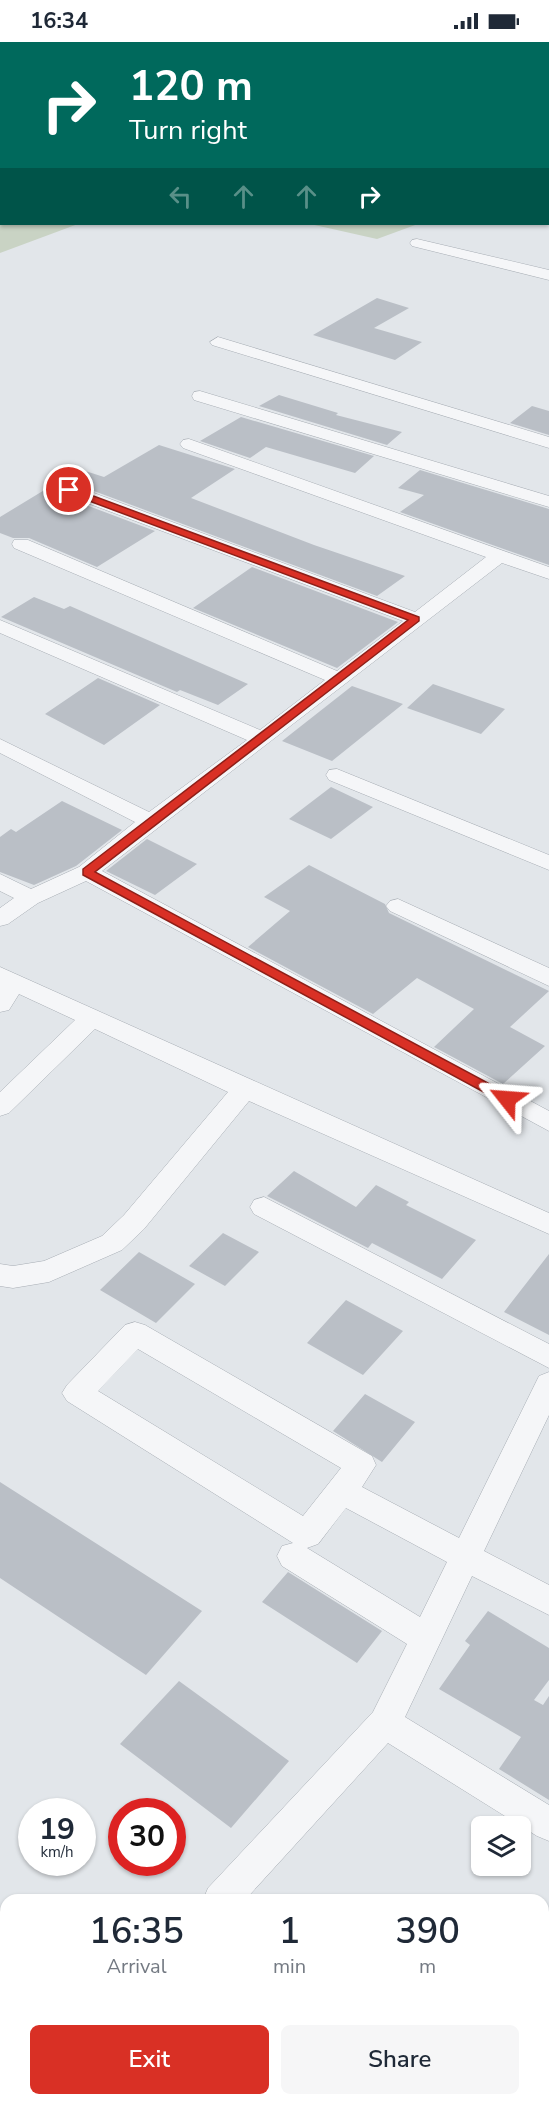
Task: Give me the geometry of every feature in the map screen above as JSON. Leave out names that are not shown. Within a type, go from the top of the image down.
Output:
[{"type":"street","points":[[417,243],[549,275]]},
{"type":"street","points":[[218,342],[549,443]]},
{"type":"street","points":[[200,396],[549,502]]},
{"type":"street","points":[[189,444],[549,573]]},
{"type":"street","points":[[69,490],[416,619]]},
{"type":"street","points":[[21,544],[339,679]]},
{"type":"street","points":[[0,919],[30,898],[87,872],[150,821],[262,739],[499,556]]},
{"type":"street","points":[[0,626],[262,739]]},
{"type":"street","points":[[0,745],[150,821]]},
{"type":"street","points":[[337,775],[549,863]]},
{"type":"street","points":[[87,872],[549,1122]]},
{"type":"street","points":[[0,881],[30,898]]},
{"type":"street","points":[[398,906],[549,978]]},
{"type":"street","points":[[0,1004],[7,978],[245,1089],[549,1224]]},
{"type":"street","points":[[0,1107],[92,1018]]},
{"type":"street","points":[[0,1275],[13,1277],[49,1271],[112,1243],[134,1222],[245,1089]]},
{"type":"street","points":[[264,1207],[549,1357]]},
{"type":"street","points":[[135,1333],[361,1465],[342,1491],[307,1535],[77,1392],[135,1333]]},
{"type":"street","points":[[227,1894],[385,1723],[549,1384]]},
{"type":"street","points":[[342,1491],[549,1601]]},
{"type":"street","points":[[293,1556],[425,1638]]},
{"type":"street","points":[[385,1723],[549,1824]]},
{"type":"green space","points":[[0,225],[75,225],[0,253]]},
{"type":"green space","points":[[314,225],[415,225],[377,239]]},
{"type":"building","points":[[377,298],[409,308],[374,328],[422,342],[395,360],[313,335]]},
{"type":"building","points":[[279,395],[338,413],[336,415],[402,432],[387,445],[259,406]]},
{"type":"building","points":[[532,406],[549,411],[549,435],[510,423]]},
{"type":"building","points":[[241,417],[374,456],[355,473],[266,447],[250,458],[200,441]]},
{"type":"building","points":[[159,445],[235,469],[191,498],[314,545],[405,576],[377,596],[75,484],[63,484],[58,491],[62,496],[155,531],[97,567],[29,538],[13,538],[0,533],[0,517],[79,469],[104,477]]},
{"type":"building","points":[[420,470],[549,509],[549,565],[400,512],[424,495],[398,488]]},
{"type":"building","points":[[252,567],[398,622],[337,668],[193,608]]},
{"type":"building","points":[[34,597],[64,609],[70,606],[248,684],[218,705],[180,690],[177,692],[1,617]]},
{"type":"building","points":[[98,678],[160,705],[104,745],[45,714]]},
{"type":"building","points":[[433,684],[505,709],[481,734],[407,708]]},
{"type":"building","points":[[352,686],[403,704],[332,761],[282,741]]},
{"type":"building","points":[[331,787],[373,807],[331,839],[289,819]]},
{"type":"building","points":[[62,801],[122,830],[76,866],[34,885],[0,872],[0,837],[11,829],[16,832]]},
{"type":"building","points":[[147,839],[197,864],[155,895],[106,871]]},
{"type":"building","points":[[309,865],[385,904],[389,913],[549,991],[510,1027],[545,1046],[503,1084],[434,1047],[474,1009],[417,978],[373,1014],[248,947],[290,911],[264,897]]},
{"type":"building","points":[[294,1171],[356,1207],[376,1185],[409,1202],[406,1205],[476,1240],[442,1279],[372,1243],[368,1248],[267,1196]]},
{"type":"building","points":[[223,1233],[259,1252],[225,1286],[189,1266]]},
{"type":"building","points":[[139,1252],[195,1284],[156,1323],[100,1290]]},
{"type":"building","points":[[549,1254],[549,1335],[504,1312]]},
{"type":"building","points":[[346,1300],[403,1331],[363,1375],[307,1343]]},
{"type":"building","points":[[365,1394],[415,1422],[382,1462],[333,1431]]},
{"type":"building","points":[[0,1482],[202,1611],[146,1675],[0,1578]]},
{"type":"building","points":[[288,1572],[382,1631],[357,1663],[262,1602]]},
{"type":"building","points":[[488,1611],[549,1648],[549,1680],[534,1700],[543,1705],[549,1696],[549,1800],[499,1769],[521,1737],[439,1689],[470,1645],[465,1641]]},
{"type":"building","points":[[179,1681],[289,1761],[231,1828],[120,1744]]},
{"type":"route","points":[[69,490],[416,619],[262,739],[150,821],[87,872],[507,1099]]}]
